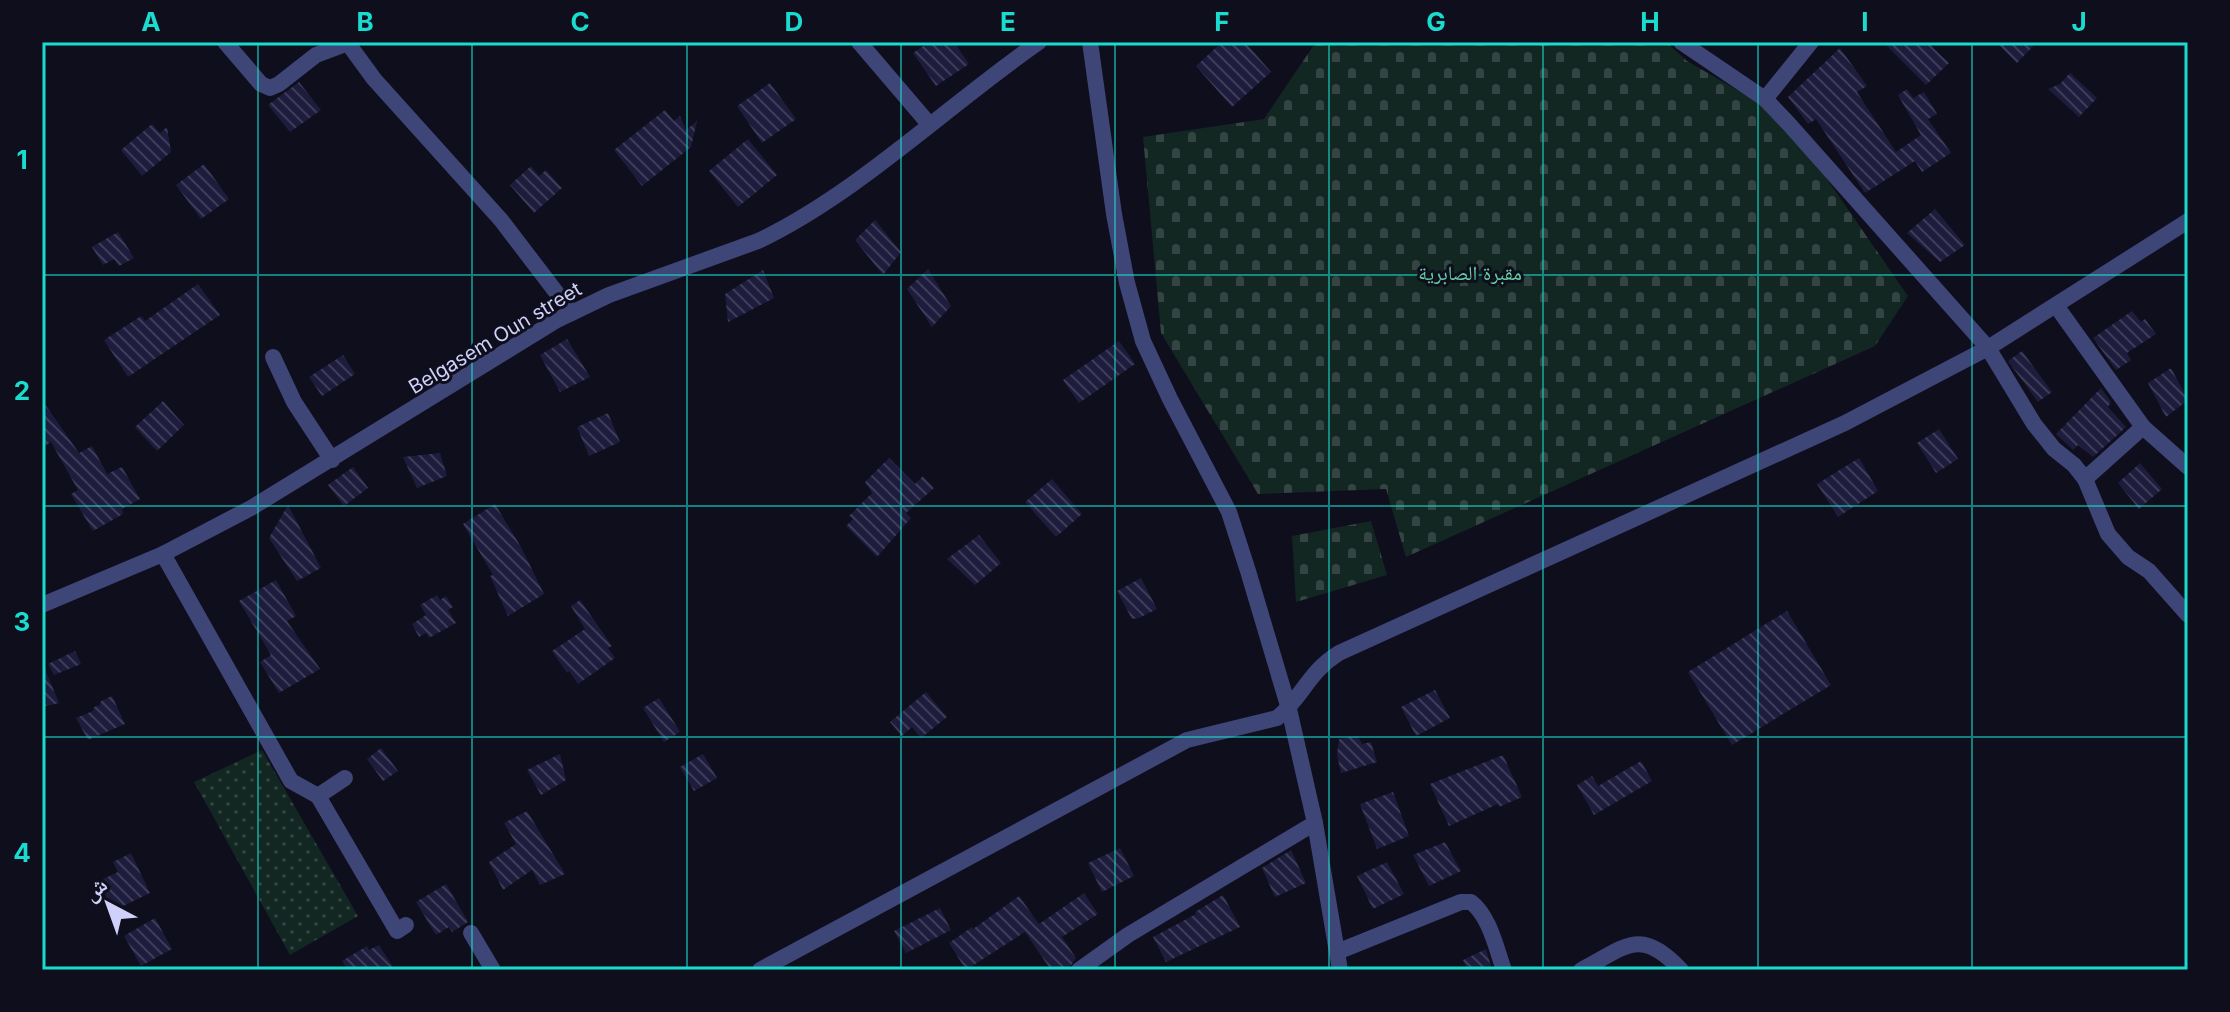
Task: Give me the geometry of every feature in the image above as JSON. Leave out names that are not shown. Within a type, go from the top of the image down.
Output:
[{"type":"street","points":[[225,42],[261,84],[270,88],[316,55],[347,42],[384,91],[501,220],[572,313]]},
{"type":"street","points":[[859,42],[929,124]]},
{"type":"street","name":"Belgasem Oun street","points":[[43,599],[163,554],[251,508],[572,313],[609,295],[782,230],[862,175],[1039,42]]},
{"type":"street","points":[[1090,42],[1127,283],[1143,341],[1229,512],[1289,709],[1315,823],[1340,970]]},
{"type":"street","points":[[1681,42],[1765,99],[1988,348],[2034,424],[2085,479],[2108,534],[2128,557],[2149,571],[2188,615]]},
{"type":"street","points":[[1765,99],[1811,42]]},
{"type":"street","points":[[760,970],[1187,740],[1213,731],[1277,718],[1289,709],[1321,664],[1339,653],[1845,423],[1988,348],[2188,221]]},
{"type":"street","points":[[2057,307],[2143,427],[2188,467]]},
{"type":"street","points":[[273,357],[294,402],[332,460]]},
{"type":"street","points":[[2085,479],[2143,427]]},
{"type":"street","points":[[163,554],[291,781],[318,796],[397,931],[406,925]]},
{"type":"street","points":[[318,796],[345,778]]},
{"type":"street","points":[[1079,970],[1128,935],[1315,823]]},
{"type":"street","points":[[1337,952],[1461,902],[1471,902],[1484,918],[1504,970]]},
{"type":"street","points":[[471,933],[493,970]]},
{"type":"street","points":[[1581,970],[1630,945],[1644,942],[1666,954],[1681,970]]},
{"type":"green space","name":"مقبرة الصابرية","points":[[1316,42],[1666,42],[1687,61],[1784,117],[1908,296],[1875,346],[1406,557],[1386,489],[1258,494],[1161,333],[1143,137],[1264,119]]},
{"type":"green space","points":[[1371,521],[1387,575],[1296,602],[1292,536]]},
{"type":"green space","points":[[262,750],[358,916],[290,955],[194,782]]},
{"type":"building","points":[[929,42],[954,42],[969,64],[936,86],[913,53]]},
{"type":"building","points":[[1222,42],[1245,42],[1271,72],[1232,107],[1196,66]]},
{"type":"building","points":[[1883,42],[1927,42],[1949,63],[1926,85]]},
{"type":"building","points":[[1996,42],[2037,42],[2017,63]]},
{"type":"building","points":[[1840,48],[1867,86],[1857,92],[1896,152],[1921,135],[1898,95],[1907,89],[1913,98],[1924,92],[1937,114],[1928,119],[1951,153],[1922,172],[1915,161],[1865,193],[1816,119],[1808,124],[1788,97]]},
{"type":"building","points":[[2070,73],[2097,98],[2079,117],[2048,89],[2060,84]]},
{"type":"building","points":[[299,82],[321,110],[290,132],[268,105]]},
{"type":"building","points":[[770,83],[796,119],[762,143],[737,106]]},
{"type":"building","points":[[665,110],[674,121],[680,116],[686,130],[697,121],[691,147],[642,186],[614,150]]},
{"type":"building","points":[[152,124],[160,133],[167,127],[171,152],[142,176],[121,150]]},
{"type":"building","points":[[748,139],[777,175],[738,207],[709,171]]},
{"type":"building","points":[[204,164],[229,199],[201,219],[176,185]]},
{"type":"building","points":[[531,166],[539,176],[546,170],[562,188],[534,213],[510,185]]},
{"type":"building","points":[[1935,209],[1965,245],[1940,262],[1907,233]]},
{"type":"building","points":[[875,220],[901,252],[883,275],[855,240]]},
{"type":"building","points":[[118,232],[134,258],[119,266],[114,259],[103,265],[92,247]]},
{"type":"building","points":[[928,269],[951,306],[932,327],[907,289]]},
{"type":"building","points":[[763,270],[774,298],[728,322],[725,294]]},
{"type":"building","points":[[198,284],[220,315],[128,377],[104,340],[141,316],[145,321]]},
{"type":"building","points":[[2132,311],[2141,322],[2145,319],[2156,334],[2127,353],[2131,360],[2116,370],[2093,338]]},
{"type":"building","points":[[567,339],[590,377],[560,392],[540,355]]},
{"type":"building","points":[[1119,341],[1135,364],[1079,403],[1063,380]]},
{"type":"building","points":[[2022,351],[2052,392],[2038,402],[2008,361]]},
{"type":"building","points":[[343,355],[355,374],[322,396],[309,377]]},
{"type":"building","points":[[2171,368],[2188,400],[2166,417],[2148,383]]},
{"type":"building","points":[[2101,388],[2111,402],[2108,407],[2126,427],[2093,457],[2078,445],[2073,450],[2056,434]]},
{"type":"building","points":[[42,400],[79,453],[92,446],[107,474],[122,467],[140,499],[122,509],[123,514],[93,531],[71,494],[78,490],[51,442],[42,448]]},
{"type":"building","points":[[163,401],[184,425],[157,451],[135,427]]},
{"type":"building","points":[[608,413],[620,442],[589,456],[577,427]]},
{"type":"building","points":[[1939,429],[1958,459],[1936,473],[1917,443]]},
{"type":"building","points":[[440,453],[447,476],[417,488],[403,457]]},
{"type":"building","points":[[889,458],[915,484],[923,476],[934,488],[906,513],[911,518],[877,557],[846,526],[853,519],[849,516],[872,493],[865,482]]},
{"type":"building","points":[[1859,458],[1878,491],[1838,517],[1817,484]]},
{"type":"building","points":[[2140,463],[2162,489],[2139,509],[2118,483]]},
{"type":"building","points":[[353,467],[368,488],[344,506],[328,485]]},
{"type":"building","points":[[1052,479],[1082,514],[1056,537],[1025,502]]},
{"type":"building","points":[[495,504],[544,594],[508,616],[490,576],[493,575],[463,524]]},
{"type":"building","points":[[288,505],[321,568],[297,581],[269,538]]},
{"type":"building","points":[[979,535],[1001,563],[975,585],[947,559]]},
{"type":"building","points":[[1141,578],[1157,609],[1132,619],[1117,591]]},
{"type":"building","points":[[276,580],[296,616],[287,621],[320,669],[279,693],[260,662],[271,655],[239,601]]},
{"type":"building","points":[[437,595],[440,600],[446,596],[453,607],[448,610],[456,623],[429,638],[426,633],[419,637],[412,624],[426,615],[420,605]]},
{"type":"building","points":[[580,600],[612,646],[608,648],[615,658],[578,684],[552,651],[585,629],[571,606]]},
{"type":"building","points":[[1787,611],[1831,685],[1732,745],[1688,672]]},
{"type":"building","points":[[75,651],[81,664],[54,675],[48,664]]},
{"type":"building","points":[[42,662],[59,703],[42,707]]},
{"type":"building","points":[[1435,690],[1450,718],[1416,736],[1401,707]]},
{"type":"building","points":[[926,692],[947,717],[921,738],[912,727],[902,736],[890,722]]},
{"type":"building","points":[[112,696],[125,724],[88,740],[76,718],[93,711],[101,701]]},
{"type":"building","points":[[659,698],[680,732],[664,742],[643,708]]},
{"type":"building","points":[[1358,736],[1362,744],[1371,742],[1377,762],[1341,773],[1337,755],[1339,739]]},
{"type":"building","points":[[381,748],[398,771],[383,781],[367,759]]},
{"type":"building","points":[[560,754],[566,780],[541,795],[527,770]]},
{"type":"building","points":[[703,754],[717,778],[694,791],[680,767]]},
{"type":"building","points":[[1503,755],[1522,797],[1449,826],[1430,784]]},
{"type":"building","points":[[1641,761],[1652,781],[1594,815],[1577,785],[1592,776],[1598,786]]},
{"type":"building","points":[[1393,792],[1409,836],[1377,849],[1360,804]]},
{"type":"building","points":[[527,811],[565,874],[540,885],[532,870],[503,890],[489,862],[516,844],[504,823]]},
{"type":"building","points":[[1445,842],[1461,871],[1429,886],[1413,855]]},
{"type":"building","points":[[1120,848],[1134,876],[1102,892],[1088,863]]},
{"type":"building","points":[[1291,850],[1306,883],[1275,897],[1262,868]]},
{"type":"building","points":[[131,853],[150,893],[113,911],[99,881],[118,872],[113,862]]},
{"type":"building","points":[[1387,862],[1404,894],[1373,909],[1357,876]]},
{"type":"building","points":[[446,884],[468,922],[452,932],[449,927],[436,935],[416,902]]},
{"type":"building","points":[[1084,893],[1098,914],[1062,937],[1076,958],[1068,970],[1051,970],[1025,932],[966,970],[949,943],[1019,896],[1039,924]]},
{"type":"building","points":[[1223,895],[1240,927],[1166,962],[1153,937],[1196,914]]},
{"type":"building","points":[[940,908],[951,930],[906,953],[894,931]]},
{"type":"building","points":[[155,918],[172,949],[141,966],[124,936]]},
{"type":"building","points":[[379,945],[395,970],[348,970],[342,961],[367,946],[369,950]]},
{"type":"building","points":[[1486,949],[1492,970],[1467,970],[1463,960]]}]
